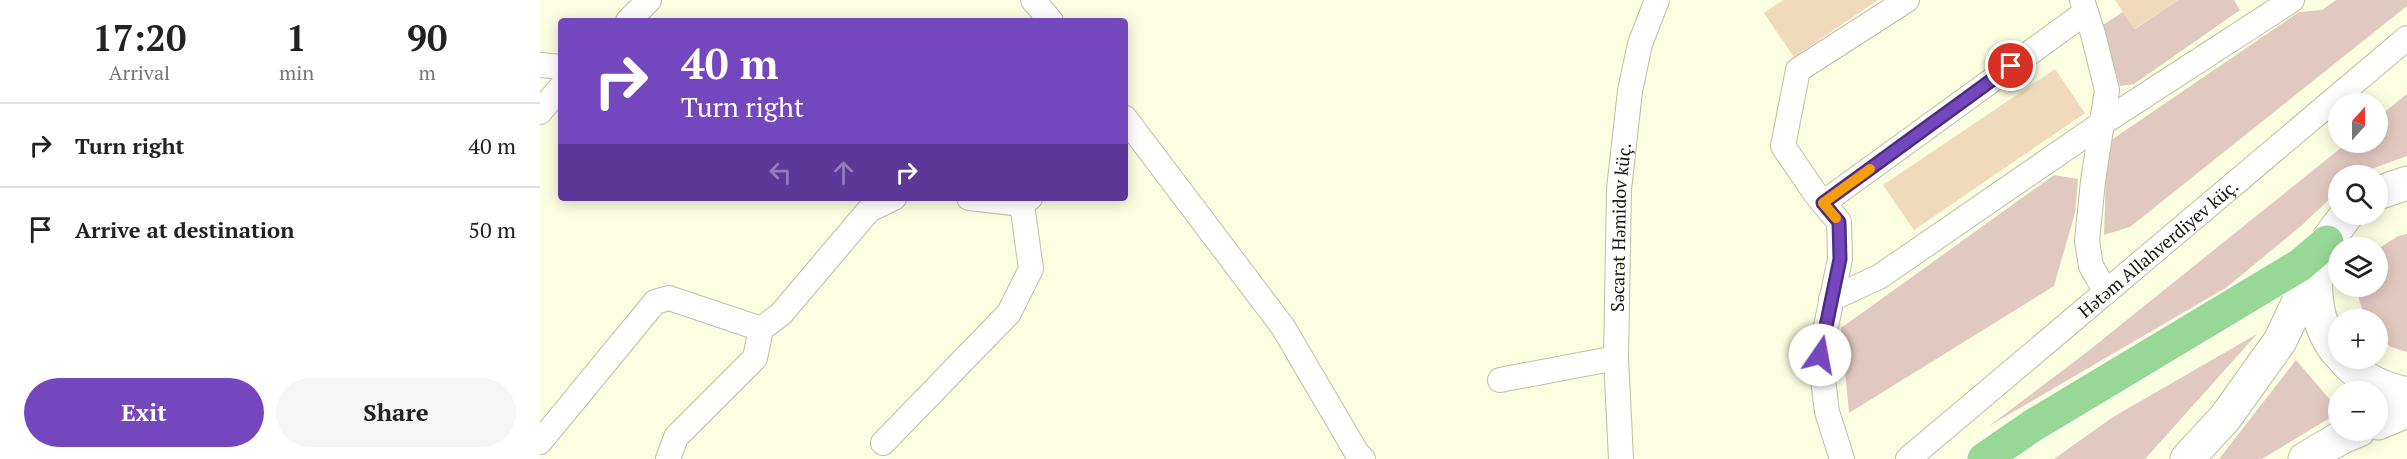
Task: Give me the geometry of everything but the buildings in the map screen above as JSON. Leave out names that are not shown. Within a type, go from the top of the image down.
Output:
[{"type":"highway","points":[[1984,459],[2032,426],[2300,265],[2327,242]]},
{"type":"main road","points":[[2388,191],[2407,184]]},
{"type":"main road","points":[[2187,459],[2225,418],[2280,341],[2327,242],[2339,225]]},
{"type":"main road","points":[[2327,242],[2316,275],[2318,311],[2328,338]]},
{"type":"main road","points":[[2351,369],[2383,389],[2407,394]]},
{"type":"main road","points":[[2388,419],[2407,411]]},
{"type":"main road","points":[[2305,459],[2335,441]]},
{"type":"street","points":[[631,18],[649,0]]},
{"type":"street","points":[[1033,0],[1048,18]]},
{"type":"street","name":"Səcarət Həmidov küç.","points":[[1621,459],[1616,358],[1619,189],[1630,91],[1640,44],[1656,0]]},
{"type":"street","points":[[1842,459],[1827,412],[1820,355],[1840,259],[1839,222],[1783,146],[1798,70],[1907,0]]},
{"type":"street","points":[[1831,299],[1879,277],[2104,122],[2292,0]]},
{"type":"street","points":[[1823,203],[2084,6],[2107,90],[2104,122],[2093,181],[2087,241],[2091,266],[2106,292]]},
{"type":"street","name":"Hətəm Allahverdiyev küç.","points":[[1908,459],[2407,38]]},
{"type":"street","points":[[540,65],[558,67]]},
{"type":"street","points":[[540,112],[558,91]]},
{"type":"street","points":[[1128,123],[1283,327],[1357,453],[1363,459]]},
{"type":"street","points":[[668,459],[676,437],[755,358],[760,329],[781,314],[869,210],[888,201]]},
{"type":"street","points":[[883,443],[1009,313],[1031,269],[1026,201]]},
{"type":"street","points":[[540,442],[655,302],[669,298],[760,329]]},
{"type":"street","points":[[1500,380],[1616,358]]},
{"type":"shaded area","points":[[2178,0],[2234,0],[2240,10],[2134,84],[2120,86],[2101,26],[2123,12],[2135,29]]},
{"type":"shaded area","points":[[2336,0],[2407,0],[2407,6],[2130,227],[2104,235],[2107,143],[2299,12],[2322,10]]},
{"type":"shaded area","points":[[2407,94],[2407,156],[2382,165],[2328,165],[2328,200],[2301,226],[2227,287],[1989,426],[2087,352],[2335,153],[2388,153],[2388,109]]},
{"type":"shaded area","points":[[2054,175],[2078,179],[2075,213],[2054,286],[1849,413],[1841,328]]},
{"type":"shaded area","points":[[2407,234],[2407,352],[2388,345],[2388,309],[2362,309],[2359,299],[2359,297],[2388,297],[2388,242],[2398,236]]},
{"type":"shaded area","points":[[2257,334],[2145,459],[2054,459],[2113,417]]},
{"type":"shaded area","points":[[2296,360],[2328,397],[2328,419],[2262,459],[2219,459]]},
{"type":"slow traffic","points":[[1836,218],[1823,203],[1870,169]]},
{"type":"route","points":[[1820,355],[1840,259],[1839,222],[1823,203],[2011,66]]}]
